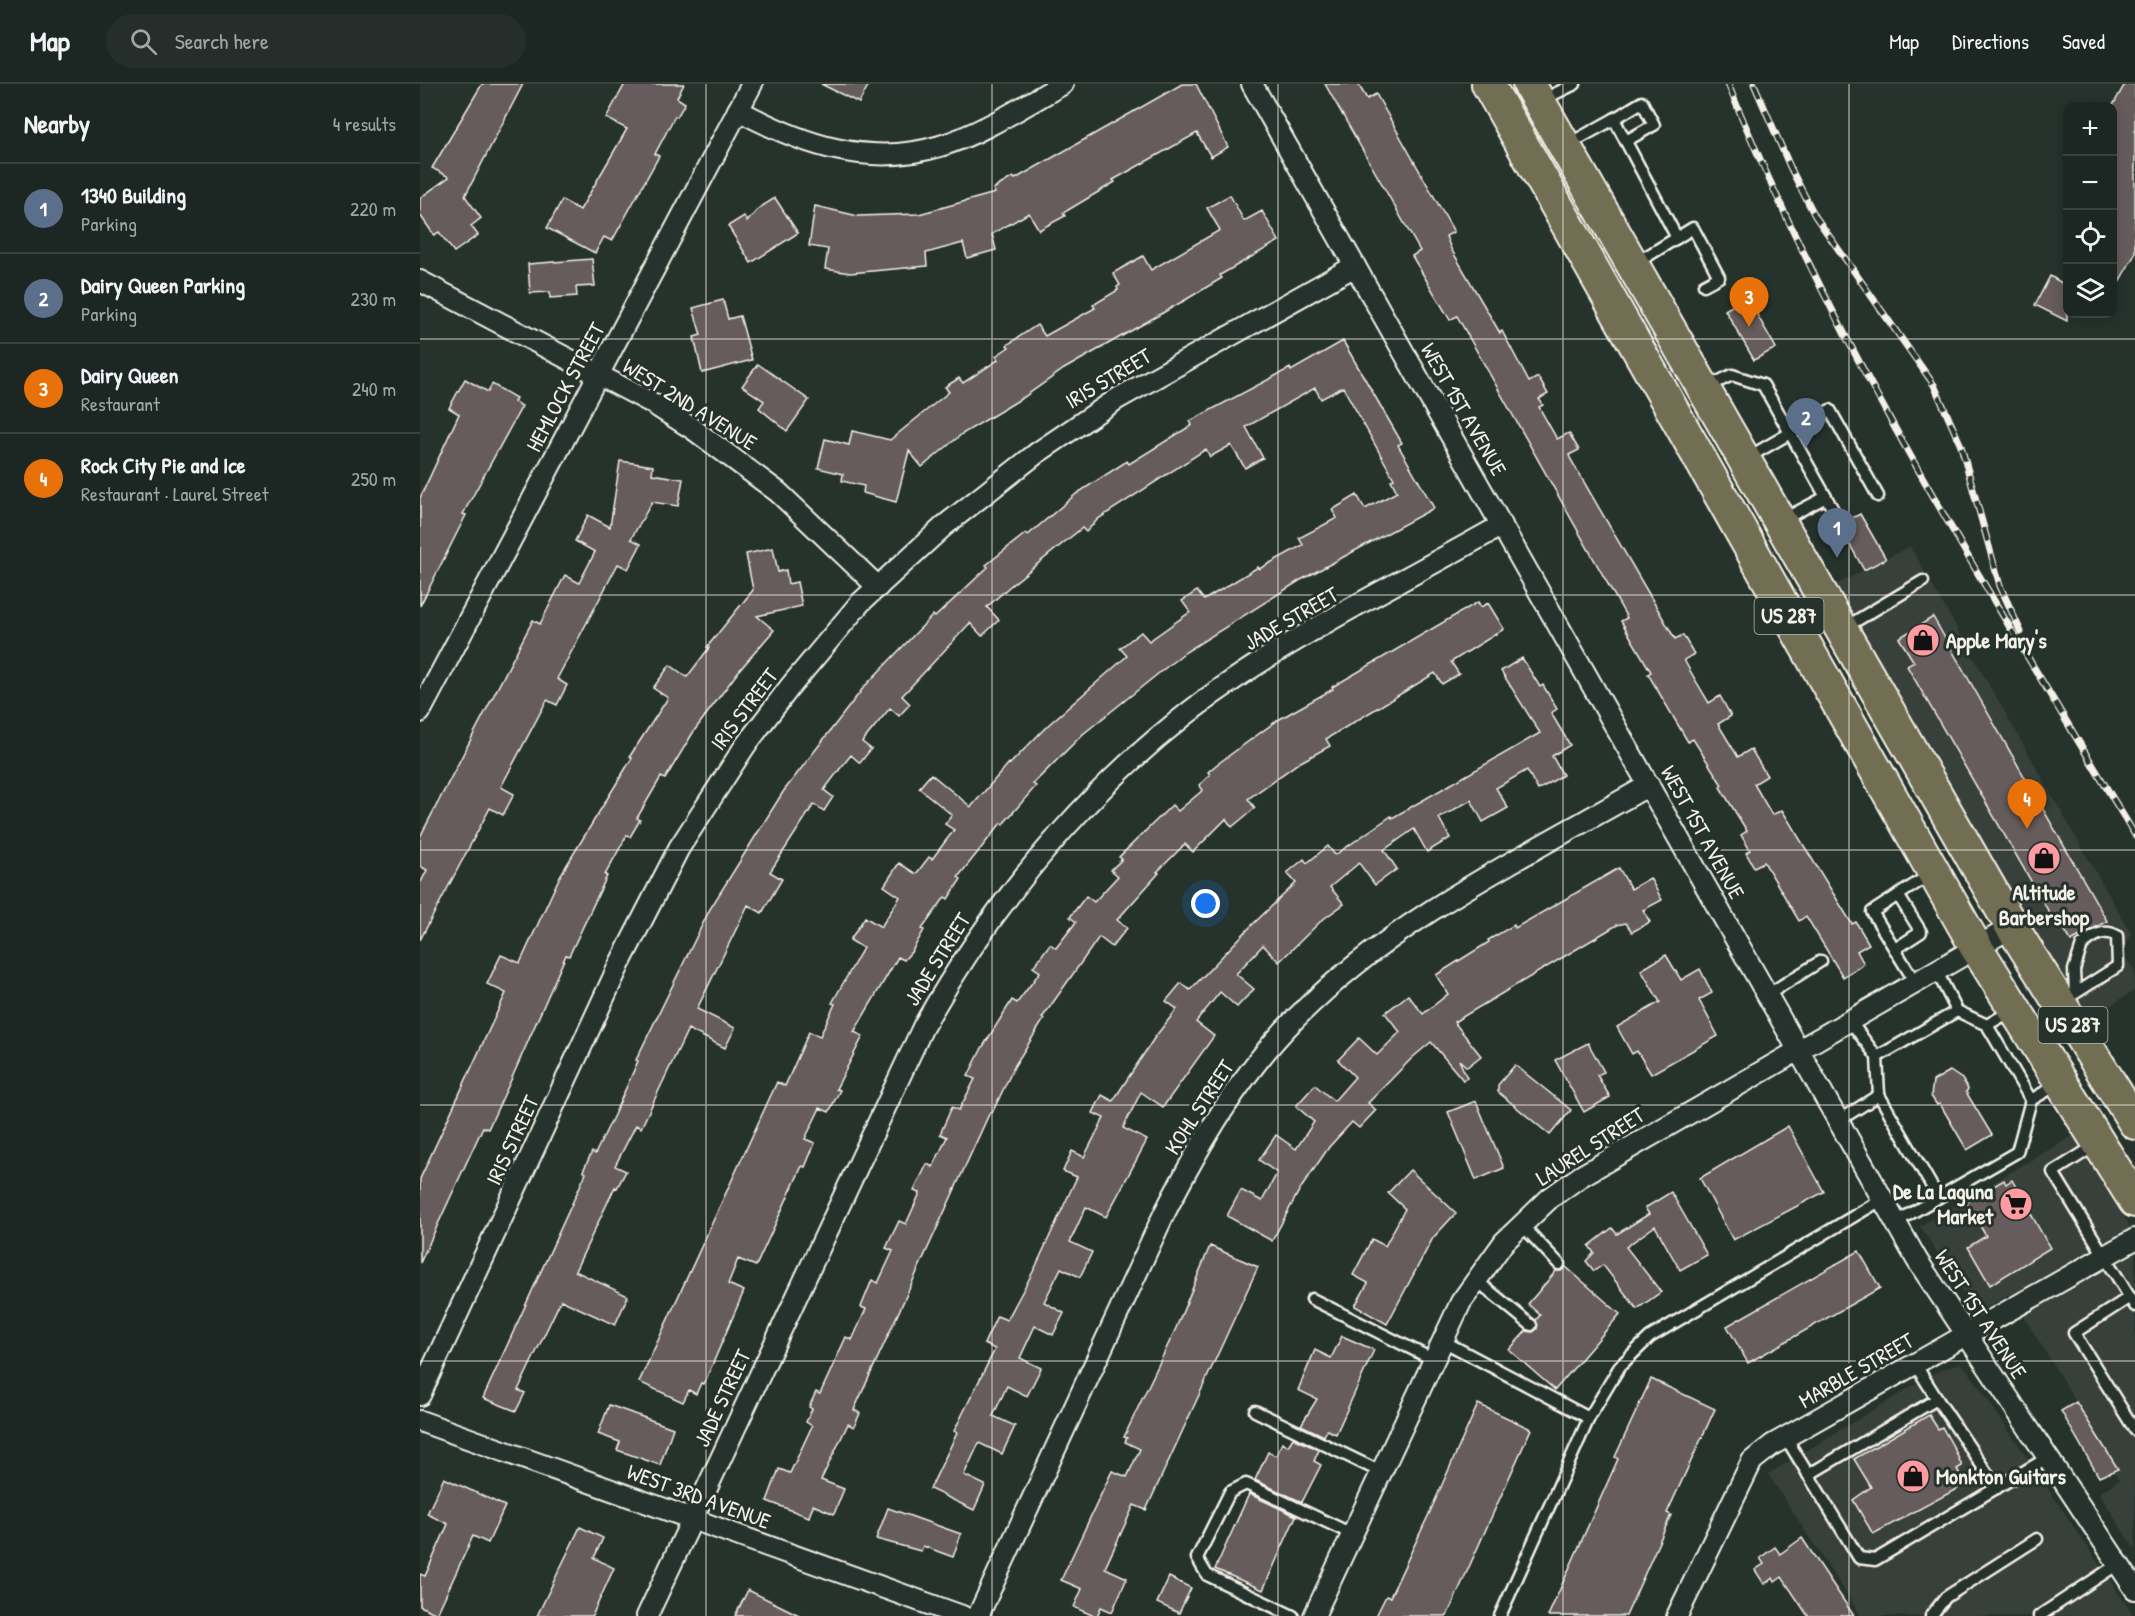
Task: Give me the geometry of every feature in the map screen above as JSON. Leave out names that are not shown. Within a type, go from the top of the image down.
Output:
[{"type":"main road","name":"US 287","points":[[1488,84],[1976,947],[2135,1201]]},
{"type":"main road","name":"US 287","points":[[1534,93],[2012,927],[2067,998],[2135,1123]]},
{"type":"street","name":"HEMLOCK STREET","points":[[420,712],[752,84]]},
{"type":"street","points":[[738,110],[796,139],[824,148],[846,153],[895,154],[939,147],[959,139],[1063,84]]},
{"type":"street","name":"WEST 1ST AVENUE","points":[[1252,84],[1896,1222],[1966,1335],[2135,1589]]},
{"type":"street","name":"IRIS STREET","points":[[420,1395],[620,963],[679,848],[745,747],[789,688],[860,603],[944,526],[1079,423],[1247,324],[1355,266]]},
{"type":"street","name":"WEST 2ND AVENUE","points":[[420,281],[598,375],[693,429],[756,474],[878,587]]},
{"type":"street","name":"JADE STREET","points":[[647,1616],[923,1027],[953,973],[1007,895],[1086,804],[1154,741],[1197,706],[1287,646],[1502,525]]},
{"type":"street","name":"KOHL STREET","points":[[978,1616],[1164,1214],[1197,1150],[1258,1062],[1296,1018],[1366,955],[1471,886],[1649,785]]},
{"type":"street","name":"LAUREL STREET","points":[[1314,1616],[1461,1302],[1504,1242],[1550,1197],[1581,1176],[2012,927]]},
{"type":"street","name":"MARBLE STREET","points":[[1677,1616],[1743,1475],[1752,1461],[1786,1438],[2135,1239]]},
{"type":"street","name":"WEST 3RD AVENUE","points":[[420,1421],[962,1616]]},
{"type":"lane","points":[[1534,93],[1575,84]]},
{"type":"lane","points":[[1565,146],[1642,102],[1654,125],[1626,141]]},
{"type":"lane","points":[[1614,118],[1677,238]]},
{"type":"lane","points":[[1633,265],[1693,228],[1719,278],[1704,285]]},
{"type":"lane","points":[[1704,389],[1732,375],[1763,386],[1837,517]]},
{"type":"lane","points":[[1744,460],[1830,410],[1878,496]]},
{"type":"lane","points":[[1779,522],[1826,497]]},
{"type":"lane","points":[[1841,630],[1923,580]]},
{"type":"lane","points":[[1916,982],[1872,912],[1934,873]]},
{"type":"lane","points":[[1895,949],[1921,932],[1898,895]]},
{"type":"lane","points":[[2102,932],[2110,932],[2117,936],[2118,966],[2067,998],[2082,945],[2102,932]]},
{"type":"lane","points":[[1767,994],[1821,961]]},
{"type":"lane","points":[[1896,1222],[2017,1152],[2031,1100],[1988,1025],[1957,1011],[1936,970]]},
{"type":"lane","points":[[1988,1025],[2014,1009]]},
{"type":"lane","points":[[1877,1057],[1957,1011]]},
{"type":"lane","points":[[1850,1021],[1877,1057],[1879,1095],[1938,1197]]},
{"type":"lane","points":[[2031,1100],[2061,1083]]},
{"type":"lane","points":[[1838,1121],[1879,1095]]},
{"type":"lane","points":[[2099,1143],[2053,1172],[2132,1302],[2074,1333],[2135,1430]]},
{"type":"lane","points":[[1500,1616],[1589,1418],[1620,1366],[1650,1337],[1883,1199]]},
{"type":"lane","points":[[1522,1225],[1559,1264]]},
{"type":"lane","points":[[1476,1280],[1531,1325]]},
{"type":"lane","points":[[1312,1299],[1434,1360]]},
{"type":"lane","points":[[1443,1341],[1589,1418]]},
{"type":"lane","points":[[1915,1364],[1997,1488]]},
{"type":"lane","points":[[1808,1475],[1937,1399]]},
{"type":"lane","points":[[1255,1411],[1381,1472]]},
{"type":"lane","points":[[1786,1438],[1859,1558],[1875,1560],[2047,1458]]},
{"type":"lane","points":[[1293,1616],[1207,1575],[1197,1558],[1230,1492],[1246,1484],[1352,1534]]},
{"type":"lane","points":[[1931,1616],[1946,1597],[2037,1539]]},
{"type":"lane","points":[[2039,1616],[2118,1564]]},
{"type":"shaded area","points":[[1910,546],[2131,934],[2123,954],[2135,971],[2135,990],[2088,1020],[1985,854],[1832,587]]},
{"type":"shaded area","points":[[2074,1135],[2135,1235],[2135,1550],[2099,1493],[2119,1480],[2076,1402],[2010,1294],[1976,1313],[1920,1226]]},
{"type":"shaded area","points":[[1959,1363],[1967,1369],[2134,1616],[1861,1616],[1768,1474],[1934,1373]]},
{"type":"building","points":[[482,84],[523,84],[465,196],[481,218],[471,226],[478,235],[454,252],[439,232],[434,235],[420,215],[420,198],[449,177],[432,168]]},
{"type":"building","points":[[625,84],[684,84],[677,98],[685,103],[677,117],[675,116],[655,154],[659,156],[612,241],[604,237],[595,253],[547,228],[562,200],[580,210],[627,129],[606,118]]},
{"type":"building","points":[[821,84],[869,84],[859,103]]},
{"type":"building","points":[[1182,84],[1196,84],[1228,147],[1211,157],[1197,133],[1113,180],[1115,182],[1063,213],[1065,216],[1039,230],[1029,213],[992,234],[996,250],[967,258],[963,243],[926,253],[927,266],[850,273],[825,269],[828,249],[809,246],[815,206],[858,216],[919,214],[995,193],[993,189],[1013,177],[1015,179]]},
{"type":"building","points":[[1325,84],[1358,84],[1367,99],[1376,94],[1454,232],[1446,236],[1451,249],[1500,333],[1502,331],[1529,382],[1538,377],[1548,394],[1539,399],[1543,405],[1539,407],[1557,439],[1569,433],[1579,450],[1569,455],[1570,458],[1675,639],[1683,635],[1694,654],[1684,660],[1696,681],[1709,703],[1720,696],[1731,716],[1718,724],[1738,757],[1751,749],[1767,776],[1754,784],[1772,815],[1782,810],[1852,924],[1856,922],[1869,944],[1857,951],[1864,964],[1843,977],[1806,916],[1799,921],[1764,862],[1754,867],[1746,853],[1750,850],[1741,835],[1747,831],[1720,787],[1722,785],[1693,739],[1688,742],[1648,674],[1651,672],[1621,621],[1627,618],[1457,316],[1450,320],[1412,256],[1420,251]]},
{"type":"building","points":[[2125,84],[2135,84],[2135,254],[2117,285],[2117,102],[2115,102]]},
{"type":"building","points":[[1230,195],[1244,221],[1262,211],[1279,241],[1220,275],[1222,278],[1187,299],[1064,369],[1024,397],[962,434],[922,467],[909,451],[896,502],[863,493],[864,486],[842,481],[843,474],[818,468],[825,439],[849,445],[852,431],[890,440],[949,392],[945,387],[959,378],[963,383],[998,360],[996,356],[1009,347],[1007,345],[1037,325],[1045,336],[1095,308],[1093,305],[1118,290],[1117,287],[1120,285],[1113,273],[1143,256],[1151,270],[1220,230],[1207,208]]},
{"type":"building","points":[[775,198],[798,233],[751,263],[728,226],[744,216],[747,222],[759,208]]},
{"type":"building","points":[[592,259],[595,286],[576,287],[577,296],[550,298],[550,292],[530,293],[528,264]]},
{"type":"building","points":[[2050,276],[2063,284],[2063,318],[2067,318],[2067,321],[2035,305]]},
{"type":"building","points":[[1747,297],[1776,348],[1754,360],[1725,310]]},
{"type":"building","points":[[723,300],[728,319],[740,316],[752,360],[702,373],[694,337],[701,335],[693,308]]},
{"type":"building","points":[[1343,341],[1402,443],[1398,445],[1434,508],[1299,581],[1184,653],[1083,734],[1033,784],[1036,786],[1003,824],[1001,823],[958,877],[961,879],[948,899],[945,897],[922,929],[924,930],[912,951],[904,960],[898,957],[854,1032],[863,1036],[836,1089],[840,1090],[829,1112],[820,1108],[805,1139],[815,1143],[805,1167],[802,1166],[756,1266],[738,1259],[728,1284],[744,1291],[704,1384],[701,1383],[696,1394],[689,1390],[683,1402],[639,1382],[777,1082],[785,1086],[809,1032],[820,1036],[835,1004],[832,1003],[863,948],[850,940],[865,917],[881,927],[900,897],[884,886],[899,863],[916,874],[929,857],[932,859],[954,830],[945,824],[952,815],[919,788],[931,774],[971,807],[1009,763],[1047,726],[1127,656],[1120,648],[1141,632],[1149,641],[1190,612],[1182,601],[1197,591],[1204,600],[1258,567],[1259,569],[1303,545],[1299,538],[1337,518],[1332,510],[1357,495],[1365,509],[1397,492],[1391,480],[1394,479],[1343,387],[1321,399],[1315,388],[1246,427],[1263,458],[1245,468],[1231,445],[1210,457],[1206,449],[1098,519],[1086,532],[1082,528],[987,607],[999,620],[982,636],[970,623],[902,696],[910,704],[899,716],[890,708],[862,742],[871,749],[860,763],[851,755],[824,790],[833,797],[824,811],[814,804],[770,872],[782,879],[762,913],[748,905],[697,1009],[735,1028],[725,1048],[688,1029],[641,1128],[636,1125],[615,1166],[626,1171],[617,1188],[615,1187],[575,1271],[628,1296],[615,1325],[561,1300],[518,1390],[525,1393],[516,1411],[483,1398],[586,1173],[583,1171],[592,1152],[595,1154],[614,1115],[638,1061],[636,1060],[710,909],[783,792],[864,687],[933,615],[935,617],[988,567],[986,565],[1026,533],[1028,535],[1076,494],[1127,461],[1129,464],[1192,425],[1190,421],[1290,368],[1291,371]]},
{"type":"building","points":[[758,364],[809,400],[787,431],[759,408],[764,401],[742,386]]},
{"type":"building","points":[[465,379],[488,392],[492,384],[516,398],[514,402],[522,406],[463,514],[466,515],[420,606],[420,498],[459,414],[449,408]]},
{"type":"building","points":[[620,461],[653,466],[652,474],[683,479],[678,506],[652,502],[631,539],[641,544],[628,569],[618,564],[557,679],[567,685],[557,705],[547,700],[501,787],[514,794],[503,815],[490,808],[420,940],[420,884],[427,870],[420,866],[420,837],[533,620],[540,624],[565,575],[579,583],[595,552],[575,541],[588,515],[610,527]]},
{"type":"building","points":[[1860,514],[1886,559],[1864,570],[1839,525]]},
{"type":"building","points":[[773,548],[778,572],[786,570],[788,584],[797,582],[802,606],[757,616],[774,630],[738,672],[694,731],[665,779],[661,777],[637,818],[640,820],[630,837],[627,835],[605,875],[607,876],[569,956],[566,955],[488,1129],[483,1127],[420,1263],[420,1179],[506,993],[487,984],[501,955],[520,963],[560,876],[632,758],[630,756],[668,698],[653,688],[670,665],[687,677],[709,648],[707,647],[753,590],[746,554]]},
{"type":"building","points":[[1478,602],[1481,607],[1488,603],[1504,629],[1451,662],[1459,674],[1442,684],[1435,673],[1326,739],[1330,746],[1297,764],[1248,799],[1255,808],[1232,827],[1226,819],[1193,852],[1185,844],[1157,872],[1159,873],[1117,920],[1127,928],[1112,947],[1099,937],[1042,1018],[1044,1019],[1015,1065],[992,1113],[990,1112],[854,1410],[860,1413],[854,1427],[848,1424],[821,1480],[844,1489],[834,1514],[813,1505],[809,1517],[767,1501],[779,1469],[790,1473],[812,1426],[806,1422],[812,1409],[809,1407],[816,1392],[820,1394],[846,1337],[852,1340],[866,1309],[861,1307],[872,1280],[878,1283],[893,1251],[886,1248],[899,1221],[906,1224],[920,1193],[914,1191],[927,1164],[933,1167],[947,1137],[940,1134],[952,1107],[959,1110],[975,1079],[968,1076],[982,1048],[1012,1000],[1017,1003],[1040,972],[1033,967],[1050,944],[1056,948],[1076,922],[1070,917],[1086,896],[1094,902],[1118,876],[1111,870],[1122,859],[1119,857],[1172,805],[1178,811],[1203,790],[1199,785],[1210,775],[1208,772],[1216,765],[1278,720]]},
{"type":"building","points":[[1933,617],[2107,921],[2071,941],[2057,917],[2053,919],[1907,666],[1914,662],[1899,638]]},
{"type":"building","points":[[1522,658],[1540,687],[1543,685],[1557,709],[1551,713],[1570,745],[1552,756],[1563,775],[1538,790],[1527,770],[1496,788],[1508,808],[1483,822],[1471,800],[1439,818],[1450,838],[1427,852],[1414,829],[1384,850],[1397,869],[1375,885],[1359,863],[1330,887],[1344,904],[1322,920],[1279,962],[1263,945],[1236,974],[1254,989],[1237,1007],[1220,992],[1196,1022],[1214,1036],[1163,1107],[1141,1092],[1123,1128],[1147,1140],[1106,1217],[1086,1207],[1070,1242],[1092,1252],[1080,1277],[1061,1268],[1044,1302],[1064,1313],[1053,1335],[1035,1326],[1020,1358],[1041,1368],[1027,1396],[1007,1386],[993,1416],[1015,1426],[1002,1454],[979,1443],[964,1475],[985,1485],[974,1510],[930,1489],[957,1433],[954,1431],[995,1349],[984,1344],[997,1316],[1007,1320],[1035,1268],[1077,1177],[1063,1171],[1072,1151],[1084,1157],[1104,1118],[1093,1113],[1102,1095],[1113,1101],[1155,1037],[1177,1009],[1166,1001],[1181,983],[1190,990],[1296,883],[1287,873],[1304,859],[1307,863],[1328,846],[1335,855],[1391,816],[1392,818],[1540,733],[1501,671]]},
{"type":"building","points":[[1619,868],[1631,889],[1650,878],[1662,900],[1643,910],[1650,922],[1632,932],[1626,923],[1617,925],[1454,1022],[1481,1056],[1467,1067],[1459,1060],[1467,1078],[1463,1080],[1431,1042],[1368,1103],[1376,1110],[1359,1128],[1352,1122],[1329,1147],[1299,1191],[1272,1241],[1227,1216],[1241,1190],[1262,1201],[1277,1173],[1259,1160],[1276,1135],[1296,1149],[1314,1122],[1296,1106],[1315,1085],[1334,1101],[1355,1077],[1338,1060],[1359,1038],[1377,1055],[1400,1032],[1385,1013],[1408,995],[1423,1014],[1448,994],[1436,975],[1489,942],[1488,940],[1514,925],[1515,928]]},
{"type":"building","points":[[1666,955],[1681,980],[1700,969],[1712,993],[1699,1000],[1718,1036],[1651,1074],[1637,1051],[1632,1054],[1617,1027],[1660,1002],[1641,970]]},
{"type":"building","points":[[1588,1043],[1604,1072],[1597,1075],[1610,1097],[1584,1112],[1555,1060]]},
{"type":"building","points":[[1515,1065],[1571,1110],[1550,1135],[1498,1092],[1498,1085]]},
{"type":"building","points":[[1950,1071],[1962,1079],[1968,1089],[1966,1092],[1992,1135],[1967,1150],[1940,1104],[1937,1105],[1931,1096],[1933,1081]]},
{"type":"building","points":[[1476,1101],[1504,1168],[1476,1180],[1448,1112]]},
{"type":"building","points":[[1788,1126],[1824,1192],[1733,1240],[1700,1178]]},
{"type":"building","points":[[1410,1170],[1456,1213],[1433,1238],[1387,1324],[1355,1306],[1368,1283],[1353,1275],[1372,1239],[1385,1246],[1405,1209],[1388,1193]]},
{"type":"building","points":[[2004,1180],[2006,1184],[2012,1180],[2050,1248],[1990,1285],[1968,1247],[1986,1236],[1966,1202]]},
{"type":"building","points":[[1671,1192],[1707,1255],[1680,1270],[1655,1226],[1626,1247],[1661,1292],[1637,1309],[1603,1265],[1594,1271],[1586,1261],[1594,1253],[1589,1246],[1612,1228],[1617,1234],[1649,1214],[1645,1208]]},
{"type":"building","points":[[1210,1246],[1258,1267],[1146,1510],[1134,1505],[1105,1568],[1127,1578],[1112,1612],[1101,1607],[1097,1616],[1094,1616],[1074,1607],[1082,1589],[1061,1580],[1112,1471],[1127,1477],[1140,1449],[1125,1442],[1127,1438],[1124,1437],[1176,1328]]},
{"type":"building","points":[[1859,1251],[1880,1288],[1748,1363],[1727,1326]]},
{"type":"building","points":[[1566,1267],[1620,1314],[1555,1390],[1509,1350],[1526,1331],[1533,1332],[1537,1329],[1536,1320],[1540,1315],[1528,1304],[1556,1271],[1561,1271]]},
{"type":"building","points":[[1342,1336],[1374,1350],[1336,1434],[1327,1430],[1324,1436],[1301,1425],[1317,1399],[1298,1390],[1315,1350],[1331,1358]]},
{"type":"building","points":[[1651,1379],[1715,1409],[1667,1513],[1671,1515],[1626,1616],[1548,1616],[1618,1459],[1615,1457]]},
{"type":"building","points":[[2076,1402],[2118,1469],[2099,1477],[2061,1411]]},
{"type":"building","points":[[1478,1404],[1531,1429],[1447,1616],[1376,1616],[1386,1596],[1390,1597]]},
{"type":"building","points":[[609,1405],[673,1428],[660,1465],[617,1450],[620,1442],[598,1434]]},
{"type":"building","name":"Monkton Guitars","points":[[1929,1415],[1938,1429],[1942,1427],[1954,1448],[1962,1466],[1957,1469],[1966,1484],[1873,1534],[1853,1500],[1871,1487],[1854,1459]]},
{"type":"building","points":[[1293,1438],[1319,1450],[1314,1461],[1321,1465],[1302,1502],[1255,1480],[1268,1452],[1276,1456],[1282,1443],[1288,1446]]},
{"type":"building","points":[[444,1478],[505,1506],[488,1543],[473,1536],[437,1614],[420,1606],[420,1574],[425,1576],[448,1524],[427,1514]]},
{"type":"building","points":[[1249,1494],[1296,1516],[1263,1590],[1215,1569]]},
{"type":"building","points":[[888,1508],[961,1534],[953,1557],[923,1546],[921,1551],[876,1539]]},
{"type":"building","points":[[580,1527],[603,1538],[594,1558],[614,1568],[592,1616],[537,1616]]},
{"type":"building","points":[[1802,1538],[1854,1616],[1808,1616],[1782,1577],[1775,1582],[1773,1578],[1764,1584],[1755,1570],[1764,1564],[1760,1558],[1775,1547],[1780,1554]]},
{"type":"building","points":[[1169,1577],[1191,1588],[1179,1613],[1157,1603]]},
{"type":"building","points":[[748,1590],[801,1616],[735,1616]]},
{"type":"railway","points":[[1728,84],[1770,182],[1865,374],[1970,560],[2135,835]]},
{"type":"railway","points":[[1754,84],[1791,169],[1815,216],[1934,385],[1961,446],[2000,586],[2021,632]]},
{"type":"place","name":"Dairy Queen","points":[[1749,327]]},
{"type":"place","name":"Dairy Queen Parking","points":[[1806,448]]},
{"type":"place","name":"1340 Building","points":[[1837,558]]},
{"type":"place","name":"Apple Mary's","points":[[1923,640]]},
{"type":"place","name":"Rock City Pie and Ice","points":[[2027,829]]},
{"type":"place","name":"Altitude Barbershop","points":[[2044,858]]},
{"type":"place","name":"De La Laguna Market","points":[[2016,1204]]},
{"type":"place","name":"Monkton Guitars","points":[[1913,1476]]}]
